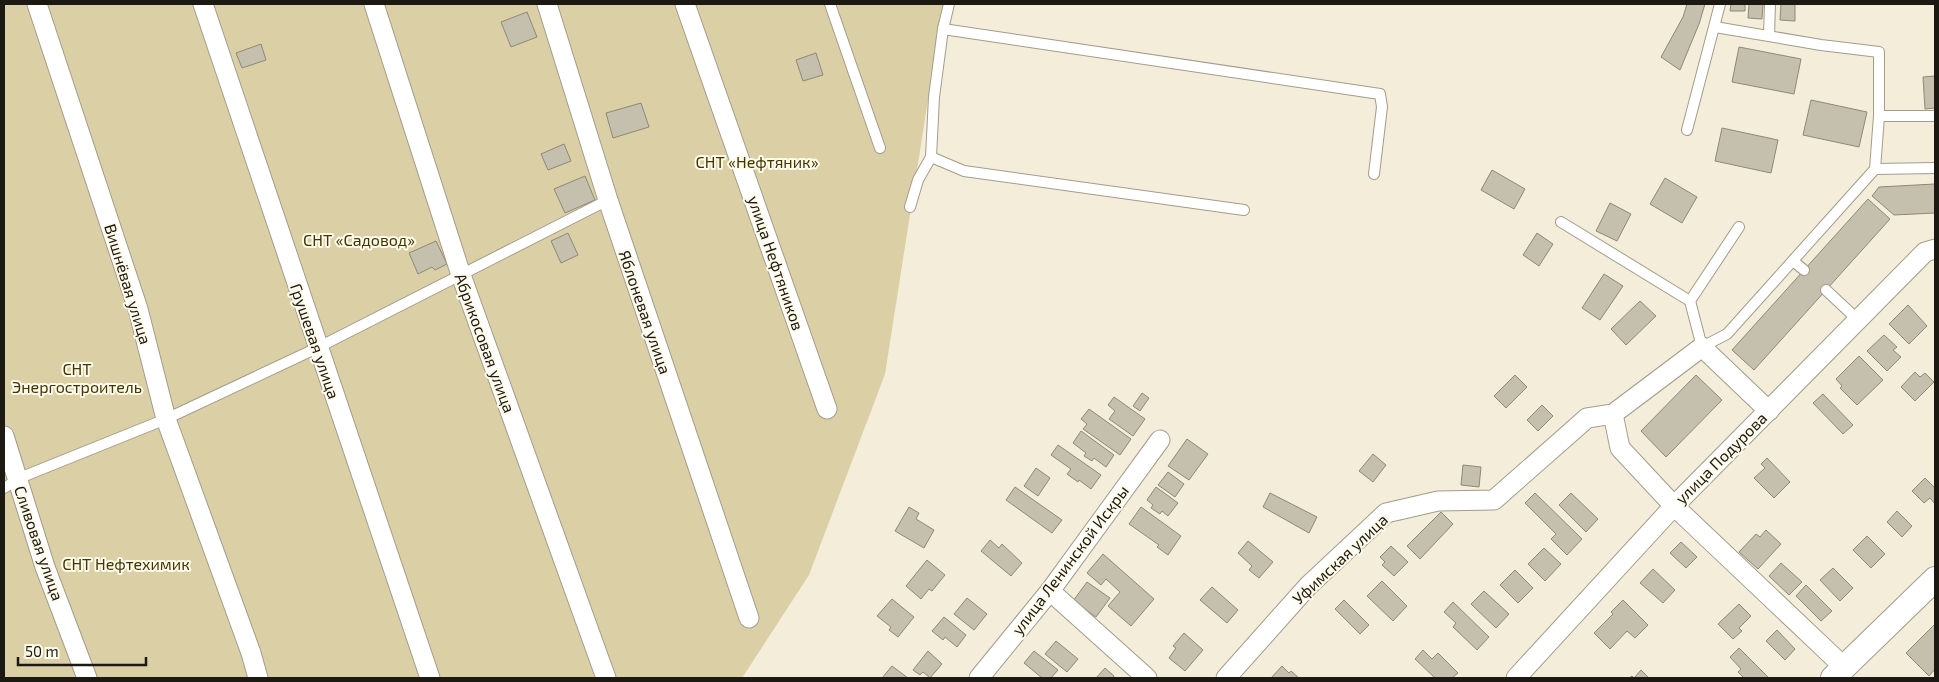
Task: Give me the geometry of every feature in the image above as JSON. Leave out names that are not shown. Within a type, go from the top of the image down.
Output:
[{"type":"street","name":"Вишнёвая улица","points":[[38,4],[138,308],[166,419],[251,653],[258,678]]},
{"type":"street","name":"Грушевая улица","points":[[203,4],[317,348],[430,678]]},
{"type":"street","name":"Абрикосовая улица","points":[[374,4],[461,275],[606,678]]},
{"type":"street","name":"Яблоневая улица","points":[[547,4],[608,200],[750,618]]},
{"type":"street","name":"улица Нефтяников","points":[[685,4],[827,409]]},
{"type":"street","name":"улица Подурова","points":[[1516,678],[1674,506],[1925,252],[1935,249]]},
{"type":"street","points":[[1702,347],[1769,410]]},
{"type":"street","name":"Уфимская улица","points":[[1226,678],[1308,586],[1386,513],[1438,502],[1494,500],[1587,418],[1613,414],[1702,347]]},
{"type":"street","points":[[1613,414],[1620,448],[1674,506],[1838,673],[1935,579]]},
{"type":"street","name":"Сливовая улица","points":[[4,436],[11,484],[87,678]]},
{"type":"street","name":"улица Ленинской Искры","points":[[979,678],[1050,591],[1160,440]]},
{"type":"street","points":[[1050,591],[1147,678]]},
{"type":"lane","points":[[830,4],[880,148]]},
{"type":"lane","points":[[910,207],[918,180],[931,157],[934,97],[943,29],[949,4]]},
{"type":"lane","points":[[1687,130],[1720,4]]},
{"type":"lane","points":[[1769,35],[1770,4]]},
{"type":"lane","points":[[1561,222],[1690,302],[1702,347],[1727,334],[1875,169],[1879,116],[1878,52],[1821,45],[1715,27]]},
{"type":"lane","points":[[943,29],[1380,94],[1382,107],[1374,174]]},
{"type":"lane","points":[[1879,116],[1935,116]]},
{"type":"lane","points":[[931,157],[964,171],[1244,210]]},
{"type":"lane","points":[[1875,169],[1935,168]]},
{"type":"lane","points":[[11,484],[166,419],[317,348],[608,200]]},
{"type":"lane","points":[[1690,302],[1739,227]]},
{"type":"lane","points":[[1793,260],[1804,270]]},
{"type":"lane","points":[[1826,290],[1858,320]]},
{"type":"green space","points":[[4,4],[943,4],[885,374],[809,575],[742,678],[4,678]]},
{"type":"building","points":[[1687,4],[1705,4],[1680,70],[1661,57],[1683,17]]},
{"type":"building","points":[[1731,4],[1745,4],[1745,11],[1730,11]]},
{"type":"building","points":[[1749,4],[1763,4],[1762,19],[1748,18]]},
{"type":"building","points":[[1781,4],[1795,4],[1795,21],[1780,20]]},
{"type":"building","points":[[527,12],[537,37],[511,47],[501,22]]},
{"type":"building","points":[[261,44],[266,60],[242,68],[236,53]]},
{"type":"building","points":[[1739,47],[1801,59],[1794,94],[1732,82]]},
{"type":"building","points":[[816,53],[823,75],[803,81],[796,60]]},
{"type":"building","points":[[1935,76],[1935,108],[1925,109],[1923,77]]},
{"type":"building","points":[[1811,100],[1867,112],[1859,147],[1803,135]]},
{"type":"building","points":[[641,103],[649,127],[613,138],[606,113]]},
{"type":"building","points":[[1722,128],[1778,140],[1771,173],[1715,161]]},
{"type":"building","points":[[564,144],[571,161],[548,170],[541,154]]},
{"type":"building","points":[[1492,170],[1525,189],[1514,209],[1481,190]]},
{"type":"building","points":[[585,176],[595,200],[565,213],[554,189]]},
{"type":"building","points":[[1665,178],[1697,197],[1682,223],[1650,204]]},
{"type":"building","points":[[1935,184],[1935,213],[1894,215],[1872,196],[1879,187]]},
{"type":"building","points":[[1868,199],[1890,219],[1754,370],[1732,350]]},
{"type":"building","points":[[1610,203],[1631,214],[1617,241],[1596,231]]},
{"type":"building","points":[[568,233],[578,255],[561,263],[551,241]]},
{"type":"building","points":[[1537,233],[1553,244],[1539,266],[1523,255]]},
{"type":"building","points":[[436,241],[447,264],[435,270],[432,267],[418,274],[409,253]]},
{"type":"building","points":[[1604,274],[1623,286],[1600,320],[1582,308]]},
{"type":"building","points":[[1640,301],[1656,316],[1626,345],[1611,329]]},
{"type":"building","points":[[1908,305],[1927,326],[1909,344],[1889,324]]},
{"type":"building","points":[[1884,335],[1897,347],[1893,350],[1901,357],[1887,371],[1867,351]]},
{"type":"building","points":[[1859,356],[1883,380],[1857,405],[1840,388],[1842,386],[1836,379]]},
{"type":"building","points":[[1915,372],[1920,377],[1925,373],[1934,382],[1915,401],[1901,387]]},
{"type":"building","points":[[1515,375],[1527,387],[1506,408],[1494,396]]},
{"type":"building","points":[[1696,375],[1722,400],[1666,457],[1641,431]]},
{"type":"building","points":[[1142,393],[1149,398],[1140,411],[1133,406]]},
{"type":"building","points":[[1823,394],[1853,425],[1843,434],[1813,403]]},
{"type":"building","points":[[1114,397],[1145,419],[1133,436],[1109,419],[1115,411],[1108,405]]},
{"type":"building","points":[[1542,405],[1553,416],[1538,431],[1527,420]]},
{"type":"building","points":[[1089,409],[1131,439],[1120,455],[1083,429],[1087,424],[1081,419]]},
{"type":"building","points":[[1081,431],[1114,455],[1106,467],[1094,458],[1092,461],[1084,456],[1086,453],[1073,443]]},
{"type":"building","points":[[1187,439],[1208,454],[1189,480],[1168,466]]},
{"type":"building","points":[[1058,445],[1101,475],[1091,489],[1067,474],[1071,469],[1051,455]]},
{"type":"building","points":[[1373,454],[1386,465],[1373,482],[1359,471]]},
{"type":"building","points":[[1767,458],[1790,482],[1774,498],[1754,478],[1765,468],[1761,464]]},
{"type":"building","points":[[1463,465],[1481,467],[1479,487],[1461,485]]},
{"type":"building","points":[[1036,468],[1050,478],[1038,496],[1024,486]]},
{"type":"building","points":[[1168,472],[1184,484],[1175,497],[1158,485]]},
{"type":"building","points":[[1925,478],[1935,488],[1935,504],[1930,498],[1924,503],[1912,491]]},
{"type":"building","points":[[1015,487],[1062,520],[1052,533],[1006,500]]},
{"type":"building","points":[[1156,487],[1178,503],[1168,516],[1162,511],[1160,514],[1151,508],[1153,505],[1147,500]]},
{"type":"building","points":[[1270,493],[1317,517],[1309,533],[1263,507]]},
{"type":"building","points":[[1535,493],[1582,539],[1567,555],[1551,539],[1556,534],[1525,503]]},
{"type":"building","points":[[1571,493],[1598,519],[1586,532],[1559,505]]},
{"type":"building","points":[[909,507],[919,513],[916,519],[934,530],[924,548],[895,531]]},
{"type":"building","points":[[1141,507],[1181,536],[1168,555],[1157,547],[1159,545],[1129,524]]},
{"type":"building","points":[[1897,511],[1912,526],[1902,537],[1887,522]]},
{"type":"building","points":[[1441,512],[1453,524],[1420,559],[1407,546]]},
{"type":"building","points":[[1766,530],[1781,544],[1758,569],[1739,552],[1756,534],[1760,537]]},
{"type":"building","points":[[1867,536],[1885,554],[1871,568],[1853,550]]},
{"type":"building","points":[[990,540],[999,548],[1002,544],[1022,563],[1011,576],[981,551]]},
{"type":"building","points":[[1248,541],[1273,562],[1259,578],[1249,570],[1252,566],[1238,553]]},
{"type":"building","points":[[1681,542],[1697,557],[1686,568],[1670,553]]},
{"type":"building","points":[[1391,546],[1408,562],[1394,576],[1382,565],[1385,562],[1380,557]]},
{"type":"building","points":[[1544,548],[1561,564],[1545,581],[1528,564]]},
{"type":"building","points":[[1103,554],[1154,599],[1131,626],[1108,606],[1120,592],[1106,579],[1101,585],[1087,573]]},
{"type":"building","points":[[927,560],[945,575],[932,591],[929,589],[921,599],[906,586]]},
{"type":"building","points":[[1781,563],[1802,582],[1789,595],[1769,576]]},
{"type":"building","points":[[1833,568],[1853,588],[1840,601],[1820,580]]},
{"type":"building","points":[[1653,569],[1675,590],[1663,603],[1640,583]]},
{"type":"building","points":[[1515,570],[1533,588],[1518,603],[1500,585]]},
{"type":"building","points":[[1382,581],[1407,606],[1393,621],[1367,596]]},
{"type":"building","points":[[1087,582],[1110,598],[1096,617],[1073,601]]},
{"type":"building","points":[[1806,585],[1832,611],[1821,621],[1796,596]]},
{"type":"building","points":[[1212,587],[1238,610],[1227,623],[1200,600]]},
{"type":"building","points":[[1484,591],[1509,614],[1496,628],[1471,604]]},
{"type":"building","points":[[967,598],[987,614],[974,630],[954,614]]},
{"type":"building","points":[[892,599],[914,617],[898,637],[889,630],[891,627],[877,616]]},
{"type":"building","points":[[1344,600],[1369,625],[1360,634],[1335,609]]},
{"type":"building","points":[[1623,600],[1648,625],[1635,638],[1627,631],[1610,649],[1594,633],[1613,614],[1611,612]]},
{"type":"building","points":[[1453,602],[1489,637],[1477,650],[1453,627],[1456,623],[1444,612]]},
{"type":"building","points":[[1739,604],[1751,616],[1739,628],[1742,631],[1733,639],[1718,624]]},
{"type":"building","points":[[944,617],[966,635],[957,647],[945,637],[943,640],[932,631]]},
{"type":"building","points":[[1935,624],[1935,669],[1929,676],[1906,653]]},
{"type":"building","points":[[1777,630],[1795,649],[1785,660],[1766,641]]},
{"type":"building","points":[[1184,633],[1203,650],[1185,671],[1169,658],[1176,648],[1173,646]]},
{"type":"building","points":[[1056,641],[1078,659],[1067,672],[1045,654]]},
{"type":"building","points":[[1739,648],[1769,678],[1744,678],[1738,672],[1741,669],[1730,657]]},
{"type":"building","points":[[1423,650],[1432,659],[1438,653],[1458,673],[1452,678],[1435,678],[1415,659]]},
{"type":"building","points":[[928,651],[942,664],[930,678],[923,672],[920,675],[913,670]]},
{"type":"building","points":[[1034,651],[1058,670],[1051,678],[1042,678],[1024,663]]},
{"type":"building","points":[[892,666],[908,678],[882,678]]},
{"type":"building","points":[[1282,666],[1289,673],[1291,671],[1299,678],[1271,678]]},
{"type":"building","points":[[1105,668],[1114,676],[1113,678],[1096,678]]},
{"type":"building","points":[[1641,670],[1649,678],[1634,678]]},
{"type":"park label","name":"СНТ «Нефтяник»","points":[[757,162]]},
{"type":"park label","name":"СНТ «Садовод»","points":[[359,240]]},
{"type":"park label","name":"СНТ Энергостроитель","points":[[77,378]]},
{"type":"park label","name":"СНТ Нефтехимик","points":[[126,564]]}]
